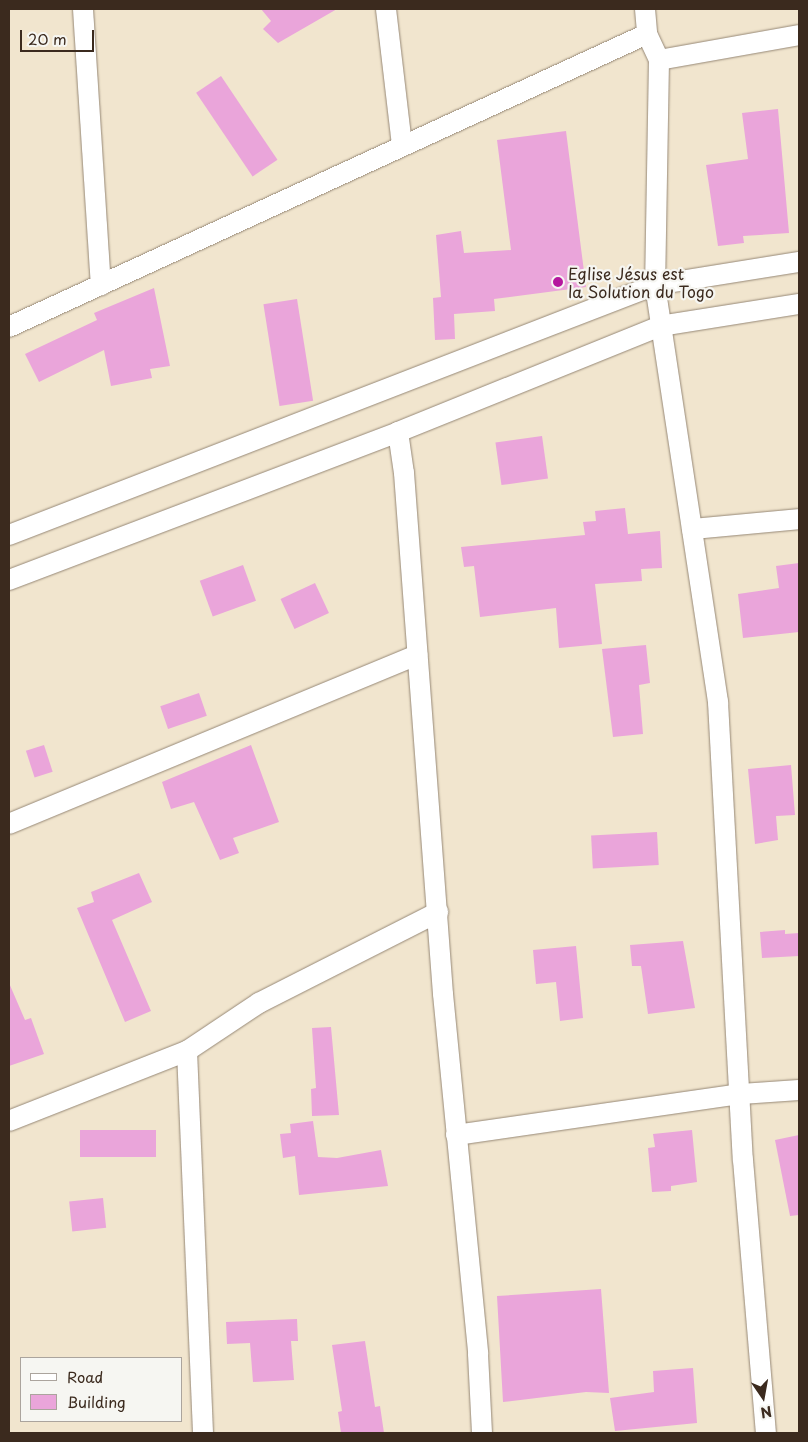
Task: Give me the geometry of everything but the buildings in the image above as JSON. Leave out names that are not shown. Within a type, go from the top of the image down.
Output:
[{"type":"street","points":[[83,9],[101,285]]},
{"type":"street","points":[[386,9],[402,146]]},
{"type":"street","points":[[644,9],[647,34],[659,60],[655,285],[718,702],[741,1094],[743,1160],[766,1433]]},
{"type":"street","points":[[9,327],[647,34]]},
{"type":"street","points":[[659,60],[799,35]]},
{"type":"street","points":[[9,535],[655,285],[799,262]]},
{"type":"street","points":[[9,580],[398,432],[660,326],[799,304]]},
{"type":"street","points":[[398,432],[404,473],[456,1135],[478,1354],[482,1433]]},
{"type":"street","points":[[692,529],[799,519]]},
{"type":"street","points":[[9,824],[417,655]]},
{"type":"street","points":[[9,1121],[187,1051],[259,1003],[438,912]]},
{"type":"street","points":[[187,1051],[203,1433]]},
{"type":"street","points":[[456,1135],[741,1094],[799,1090]]},
{"type":"place","name":"Eglise Jésus est la Solution du Togo","points":[[558,282]]}]
